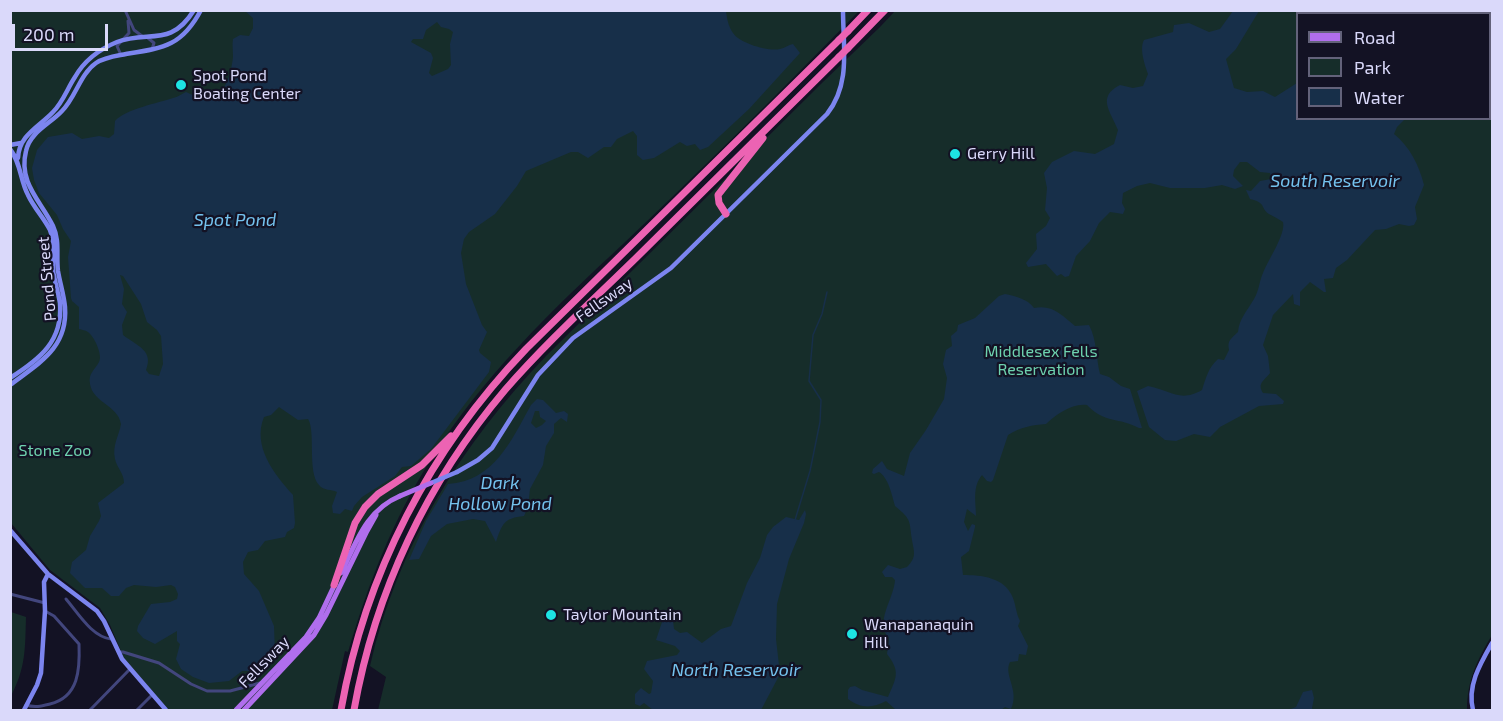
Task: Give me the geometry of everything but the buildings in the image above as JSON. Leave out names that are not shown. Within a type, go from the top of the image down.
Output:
[{"type":"highway","points":[[341,711],[357,639],[384,562],[420,489],[459,428],[526,349],[868,10]]},
{"type":"highway","points":[[354,711],[369,643],[392,577],[427,503],[470,435],[530,363],[885,10]]},
{"type":"highway","points":[[726,214],[718,203],[718,195],[773,123]]},
{"type":"highway","points":[[334,585],[355,523],[365,507],[378,494],[422,465],[459,428]]},
{"type":"main road","points":[[25,157],[18,158],[21,143],[27,134],[58,106],[83,66],[103,50],[122,41],[162,36],[173,31],[186,21],[194,10]]},
{"type":"main road","points":[[21,143],[27,149],[37,132],[68,104],[91,67],[103,59],[165,47],[183,36],[201,10]]},
{"type":"main road","name":"Fellsway","points":[[236,711],[310,632],[364,526],[374,514],[400,496],[457,472],[478,460],[492,448],[538,375],[566,345],[594,322],[659,278],[823,118],[837,98],[844,73],[843,10]]},
{"type":"main road","name":"Pond Street","points":[[10,378],[41,355],[56,335],[60,319],[59,296],[53,270],[52,237],[27,194],[18,158],[10,147],[21,143]]},
{"type":"main road","name":"Pond Street","points":[[10,385],[35,368],[50,353],[61,335],[65,318],[58,268],[57,237],[50,220],[29,187],[25,157],[27,149]]},
{"type":"main road","name":"Fellsway","points":[[244,711],[314,635],[368,528],[382,507]]},
{"type":"main road","points":[[10,530],[48,574],[95,609],[103,618],[117,652],[166,711]]},
{"type":"main road","points":[[25,708],[40,673],[45,611],[44,582],[48,574]]},
{"type":"main road","points":[[1473,711],[1471,695],[1474,680],[1492,646]]},
{"type":"street","points":[[126,13],[136,32],[154,43],[151,50]]},
{"type":"street","points":[[121,55],[117,48],[129,31],[126,13]]},
{"type":"street","points":[[10,594],[45,603]]},
{"type":"street","points":[[66,599],[96,633],[111,639]]},
{"type":"street","points":[[25,708],[61,701],[76,684],[79,645],[54,616],[45,611]]},
{"type":"street","points":[[117,652],[123,651],[156,662],[193,685],[210,691],[242,689],[267,679]]},
{"type":"street","points":[[90,711],[129,669]]},
{"type":"street","points":[[137,711],[152,695]]},
{"type":"green space","name":"Spot Pond","points":[[10,11],[859,11],[713,158],[544,320],[472,401],[416,484],[382,554],[348,652],[345,651],[332,710],[169,710],[124,658],[100,608],[50,570],[11,523]]},
{"type":"green space","name":"Middlesex Fells Reservation","points":[[895,11],[1492,11],[1492,635],[1474,671],[1467,699],[1467,710],[378,710],[386,677],[370,666],[397,580],[415,539],[437,499],[487,424],[547,355]]},
{"type":"green space","points":[[11,612],[26,617],[22,667],[11,696]]},
{"type":"water","name":"Spot Pond","points":[[245,11],[726,11],[731,30],[741,40],[755,46],[775,50],[793,44],[800,53],[749,109],[708,147],[700,150],[695,144],[687,146],[680,142],[654,158],[643,160],[637,155],[637,136],[633,131],[617,139],[611,147],[604,147],[588,158],[578,152],[571,152],[526,171],[495,214],[469,232],[464,239],[461,253],[466,284],[487,332],[479,350],[491,362],[489,372],[431,449],[411,466],[402,467],[395,476],[362,497],[352,511],[345,509],[340,514],[333,513],[332,506],[337,492],[323,488],[315,479],[308,419],[298,420],[279,407],[271,415],[264,417],[261,428],[263,449],[272,469],[293,495],[295,523],[294,528],[287,532],[285,537],[265,541],[258,550],[248,552],[243,562],[244,574],[259,591],[274,626],[275,653],[272,659],[252,671],[242,671],[229,681],[209,683],[181,669],[176,659],[180,644],[177,641],[177,631],[155,644],[143,638],[137,631],[151,604],[177,599],[178,594],[175,587],[171,585],[156,587],[134,585],[126,588],[119,596],[111,596],[102,588],[85,588],[70,573],[72,562],[86,550],[90,536],[101,516],[98,503],[124,483],[114,454],[121,424],[115,412],[92,390],[90,377],[99,362],[100,355],[90,334],[79,329],[79,307],[71,298],[68,257],[71,241],[57,215],[39,193],[32,168],[37,150],[48,137],[72,133],[82,139],[99,136],[109,138],[114,134],[115,121],[134,110],[175,98],[186,92],[201,99],[217,95],[226,85],[231,71],[233,39],[240,35],[249,36],[253,28],[253,18]],"holes":[[[437,22],[441,27],[453,32],[450,44],[451,65],[448,69],[432,76],[429,73],[433,58],[431,53],[411,42],[413,39],[423,39],[426,30]],[[120,275],[123,276],[141,304],[147,322],[161,336],[163,364],[159,376],[149,374],[146,370],[148,363],[146,353],[123,335],[122,325],[127,312],[122,304],[124,289]]]},
{"type":"water","name":"South Reservoir","points":[[1233,11],[1259,11],[1236,49],[1226,59],[1234,88],[1247,92],[1263,91],[1275,97],[1296,84],[1296,120],[1404,120],[1394,134],[1413,157],[1424,185],[1415,207],[1417,219],[1414,225],[1399,224],[1375,230],[1347,260],[1336,268],[1333,278],[1324,279],[1326,292],[1310,282],[1300,292],[1300,306],[1294,304],[1293,294],[1273,315],[1263,345],[1268,356],[1270,373],[1262,382],[1261,387],[1263,393],[1276,394],[1284,401],[1283,404],[1259,406],[1220,427],[1210,437],[1194,434],[1176,441],[1165,440],[1149,427],[1137,391],[1148,386],[1181,396],[1194,394],[1202,390],[1215,362],[1218,359],[1224,360],[1229,350],[1229,342],[1238,332],[1242,319],[1256,296],[1263,273],[1282,233],[1283,222],[1266,212],[1259,202],[1250,199],[1246,190],[1251,191],[1260,181],[1271,179],[1270,173],[1260,172],[1247,162],[1240,162],[1233,176],[1243,186],[1235,189],[1222,185],[1205,188],[1170,188],[1150,183],[1137,186],[1123,193],[1122,203],[1125,209],[1123,214],[1110,212],[1099,223],[1090,241],[1076,256],[1069,276],[1065,277],[1061,274],[1057,276],[1046,264],[1028,267],[1026,263],[1037,249],[1036,234],[1046,226],[1050,218],[1045,210],[1047,188],[1044,173],[1052,162],[1074,151],[1095,154],[1114,144],[1118,130],[1109,111],[1107,100],[1113,90],[1120,85],[1133,88],[1143,86],[1148,74],[1142,52],[1144,40],[1173,32],[1174,25],[1189,23],[1209,32],[1220,29]]},
{"type":"water","points":[[1491,32],[1492,83],[1491,85]]},
{"type":"water","points":[[1005,294],[1025,300],[1034,308],[1051,309],[1075,326],[1089,325],[1095,343],[1100,374],[1130,389],[1142,428],[1106,418],[1087,405],[1070,407],[1046,424],[1027,427],[1008,435],[993,480],[987,481],[982,475],[977,484],[976,516],[967,509],[964,522],[968,531],[972,524],[975,527],[969,551],[961,557],[963,575],[998,581],[1013,598],[1020,621],[1018,626],[1028,646],[1026,655],[1019,654],[1018,661],[1010,662],[1008,667],[1014,695],[1011,709],[1005,707],[1001,710],[900,710],[895,709],[886,701],[872,706],[858,705],[848,699],[850,687],[855,686],[888,697],[893,685],[896,671],[887,654],[889,638],[883,625],[895,580],[892,577],[885,577],[882,572],[888,565],[900,569],[907,567],[914,554],[909,521],[895,506],[885,478],[879,472],[872,473],[873,469],[882,461],[887,469],[904,476],[910,453],[944,399],[947,378],[943,364],[946,350],[952,346],[951,336],[957,331],[958,325],[975,318],[999,296]]},
{"type":"water","name":"Dark Hollow Pond","points":[[537,399],[543,400],[556,413],[564,411],[568,414],[567,422],[561,418],[554,424],[554,433],[546,446],[543,465],[530,489],[528,507],[524,516],[508,520],[496,542],[485,521],[473,519],[447,524],[431,536],[419,559],[409,560],[426,521],[448,484],[464,481],[489,467],[508,445],[531,405]],"holes":[[[535,411],[539,411],[540,417],[546,421],[536,428],[531,423]]]},
{"type":"water","name":"North Reservoir","points":[[805,510],[804,523],[789,559],[777,604],[776,639],[780,674],[761,710],[653,710],[644,703],[640,706],[635,704],[635,694],[641,688],[651,693],[653,681],[644,669],[647,661],[677,655],[680,651],[675,646],[656,640],[662,622],[673,620],[674,629],[680,633],[687,632],[702,643],[721,629],[731,626],[747,583],[760,558],[767,535],[786,517],[799,520]]},
{"type":"water","points":[[1312,690],[1313,710],[1288,710],[1296,707],[1303,692]]},
{"type":"waterway","points":[[795,520],[810,471],[820,422],[821,400],[809,381],[813,335],[822,314],[827,292]]},
{"type":"place","name":"Spot Pond Boating Center","points":[[181,85]]},
{"type":"place","name":"Gerry Hill","points":[[955,154]]},
{"type":"place","name":"Taylor Mountain","points":[[551,615]]},
{"type":"place","name":"Wanapanaquin Hill","points":[[852,634]]},
{"type":"park label","name":"Stone Zoo","points":[[55,451]]}]
